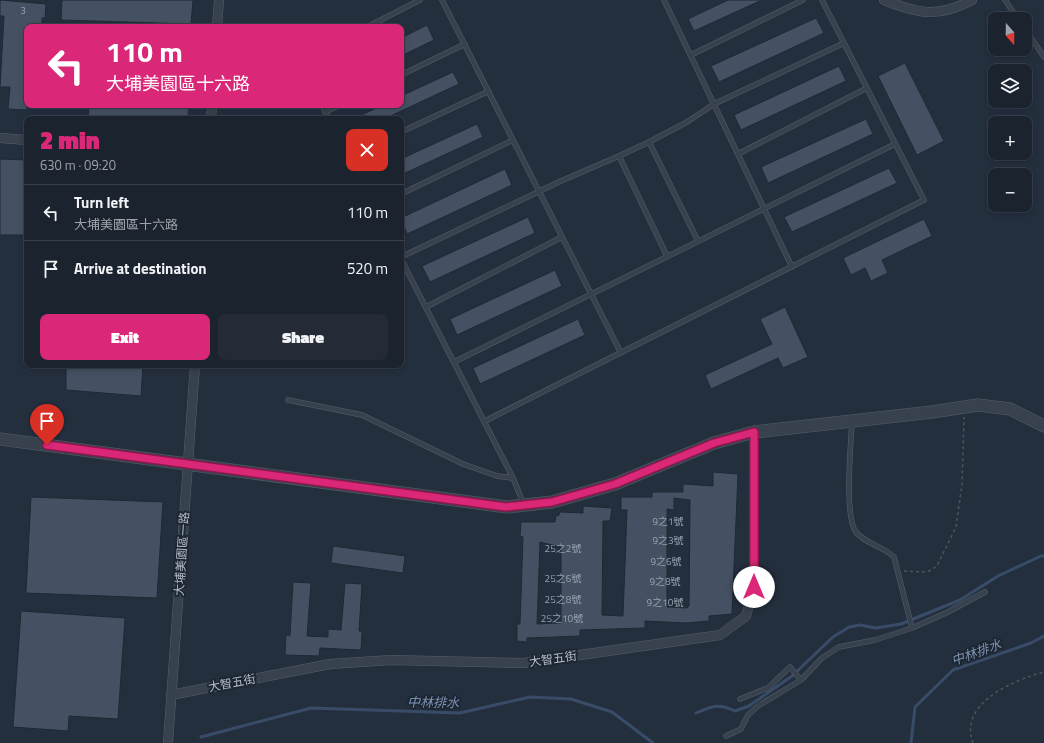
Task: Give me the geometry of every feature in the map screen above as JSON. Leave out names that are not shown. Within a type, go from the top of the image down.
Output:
[{"type":"street","points":[[217,24],[219,0]]},
{"type":"street","points":[[884,0],[923,12],[942,12],[958,8],[972,0]]},
{"type":"street","points":[[0,138],[24,140]]},
{"type":"street","name":"大埔美園區一路","points":[[168,743],[195,368]]},
{"type":"street","points":[[0,439],[506,507],[552,502],[615,484],[714,443],[754,432],[978,405],[1010,409],[1044,426]]},
{"type":"street","name":"大智五街","points":[[172,695],[330,664],[392,660],[524,664],[720,635],[746,616],[754,587],[754,432]]},
{"type":"lane","points":[[373,24],[420,0]]},
{"type":"lane","points":[[442,0],[620,353]]},
{"type":"lane","points":[[691,55],[803,0]]},
{"type":"lane","points":[[485,421],[924,200],[822,0]]},
{"type":"lane","points":[[1005,0],[1013,12]]},
{"type":"lane","points":[[666,1],[792,267]]},
{"type":"lane","points":[[1032,39],[1044,57]]},
{"type":"lane","points":[[404,257],[649,142],[687,122],[714,104],[844,43]]},
{"type":"lane","points":[[404,74],[465,44]]},
{"type":"lane","points":[[738,154],[867,88]]},
{"type":"lane","points":[[404,131],[489,91]]},
{"type":"lane","points":[[323,108],[327,116]]},
{"type":"lane","points":[[325,112],[334,108]]},
{"type":"lane","points":[[404,193],[513,140]]},
{"type":"lane","points":[[649,142],[698,241]]},
{"type":"lane","points":[[454,362],[895,144]]},
{"type":"lane","points":[[619,156],[667,256]]},
{"type":"lane","points":[[426,306],[562,237]]},
{"type":"lane","points":[[404,264],[485,421],[525,506]]},
{"type":"lane","points":[[288,400],[362,415],[463,464],[497,476],[513,478]]},
{"type":"lane","points":[[852,421],[849,513],[855,531],[894,557],[912,628]]},
{"type":"lane","points":[[726,736],[741,730],[748,715],[758,706],[801,680],[822,658],[839,647],[875,640],[912,628],[948,612],[985,592]]},
{"type":"lane","points":[[740,699],[768,688],[790,667],[801,680]]},
{"type":"path","points":[[898,572],[909,570],[922,572],[930,571],[937,566],[956,527],[962,484],[964,407]]},
{"type":"path","points":[[973,743],[970,732],[975,714],[990,695],[1031,675],[1044,672]]},
{"type":"building","points":[[0,0],[46,4],[45,18],[42,18],[42,24],[24,24],[24,108],[27,108],[27,110],[8,109],[10,87],[0,87],[4,16],[0,16]]},
{"type":"building","points":[[62,0],[193,0],[191,24],[61,20]]},
{"type":"building","points":[[728,0],[762,0],[694,31],[688,19]]},
{"type":"building","points":[[816,18],[824,33],[719,82],[711,66]]},
{"type":"building","points":[[427,25],[434,40],[404,55],[404,36]]},
{"type":"building","points":[[905,63],[944,141],[917,155],[878,76]]},
{"type":"building","points":[[839,66],[846,81],[741,130],[734,115]]},
{"type":"building","points":[[453,72],[459,84],[390,116],[359,116],[377,108],[404,108],[404,95]]},
{"type":"building","points":[[89,108],[189,108],[188,116],[88,116]]},
{"type":"building","points":[[866,119],[873,134],[768,183],[761,167]]},
{"type":"building","points":[[477,124],[483,137],[404,174],[404,158]]},
{"type":"building","points":[[0,159],[24,160],[24,235],[0,235]]},
{"type":"building","points":[[889,168],[897,183],[792,232],[784,217]]},
{"type":"building","points":[[505,169],[512,185],[407,234],[404,226],[404,217]]},
{"type":"building","points":[[528,217],[535,233],[430,282],[422,266]]},
{"type":"building","points":[[924,219],[932,236],[882,260],[888,273],[871,281],[865,268],[851,275],[843,258]]},
{"type":"building","points":[[555,270],[562,286],[457,335],[450,319]]},
{"type":"building","points":[[785,307],[808,357],[783,368],[778,358],[711,389],[705,375],[772,344],[760,319]]},
{"type":"building","points":[[578,319],[585,335],[480,384],[473,368]]},
{"type":"building","points":[[66,368],[143,368],[141,396],[66,390]]},
{"type":"building","points":[[713,472],[738,474],[732,614],[709,616],[709,621],[686,623],[645,621],[645,628],[580,630],[580,636],[527,638],[527,642],[517,641],[517,624],[520,624],[523,537],[520,536],[521,522],[555,522],[556,516],[559,515],[560,512],[583,513],[583,506],[612,508],[610,521],[603,521],[602,615],[623,616],[627,510],[621,510],[621,497],[652,497],[652,492],[683,492],[683,484],[713,486]],"holes":[[[674,498],[690,500],[689,606],[687,608],[667,607],[667,509],[674,510]],[[540,542],[561,547],[561,623],[537,624]]]},
{"type":"building","points":[[31,497],[163,502],[157,598],[26,593]]},
{"type":"building","points":[[333,546],[405,556],[403,573],[331,563]]},
{"type":"building","points":[[293,582],[311,583],[307,636],[328,637],[328,629],[341,630],[345,583],[362,584],[359,631],[362,631],[361,650],[320,648],[319,656],[285,655],[286,635],[290,636]]},
{"type":"building","points":[[21,611],[125,618],[118,719],[69,716],[68,731],[13,727]]},
{"type":"waterway","points":[[696,713],[716,706],[735,711],[749,706],[792,676],[833,637],[849,627],[860,625],[876,628],[901,624],[960,600],[998,576],[1044,556]]},
{"type":"waterway","name":"中林排水","points":[[911,743],[915,707],[953,670],[1031,643],[1044,636]]},
{"type":"waterway","name":"中林排水","points":[[201,737],[311,708],[460,713],[530,697],[571,699],[612,712],[653,743]]},
{"type":"route","points":[[47,445],[506,507],[552,502],[615,484],[678,459],[694,450],[754,432],[754,587]]}]
